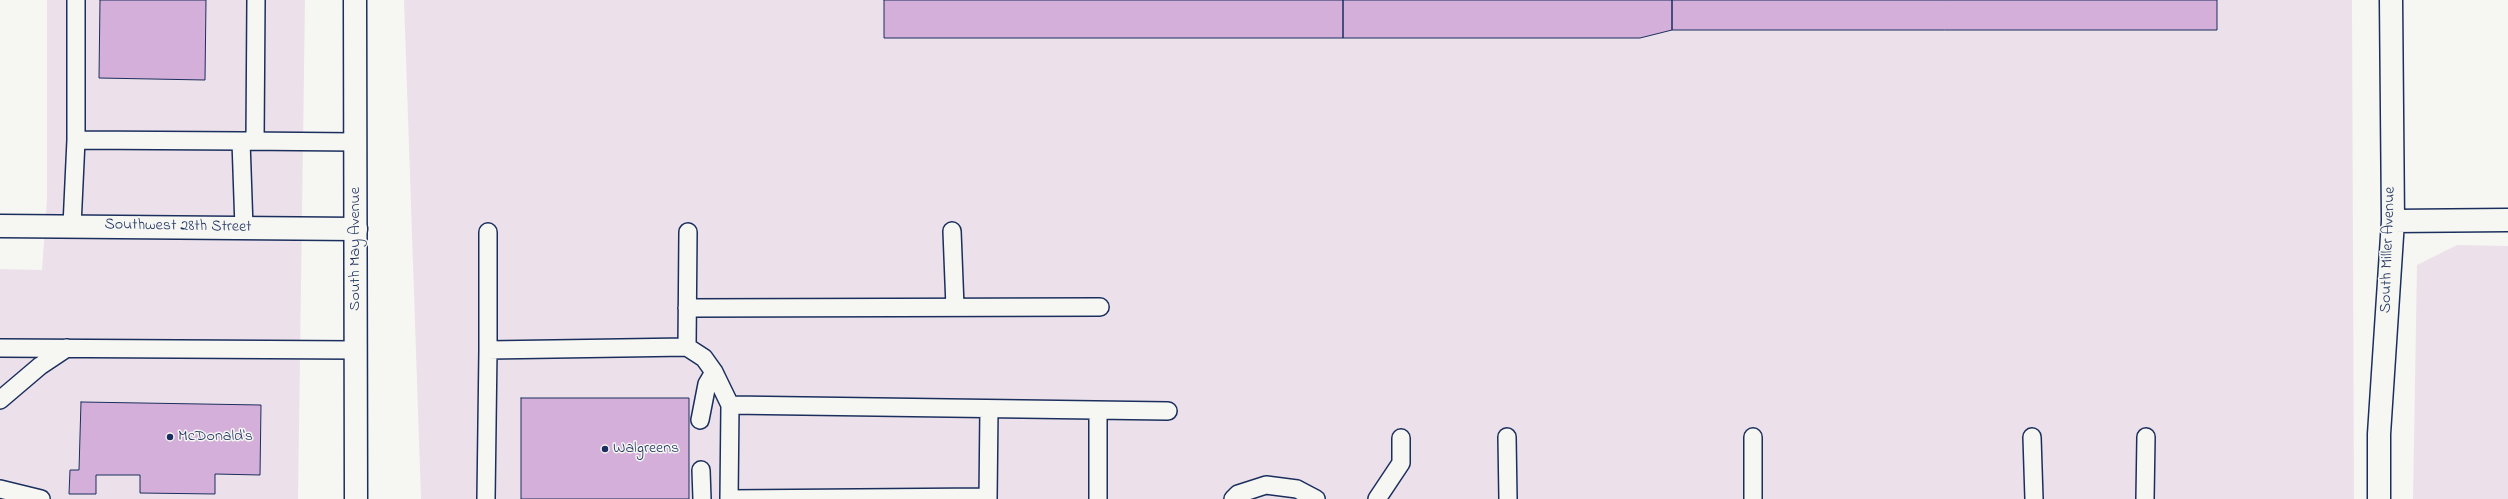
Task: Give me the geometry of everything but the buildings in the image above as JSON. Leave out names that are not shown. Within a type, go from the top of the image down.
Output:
[{"type":"street","name":"South May Avenue","points":[[355,0],[356,499]]},
{"type":"street","name":"South Miller Avenue","points":[[2380,499],[2379,434],[2393,221],[2391,0]]},
{"type":"street","points":[[2393,221],[2508,220]]},
{"type":"street","name":"Southwest 28th Street","points":[[0,226],[356,229]]},
{"type":"lane","points":[[72,226],[76,140],[76,0]]},
{"type":"lane","points":[[244,228],[256,0]]},
{"type":"lane","points":[[76,140],[356,142]]},
{"type":"lane","points":[[952,231],[954,307]]},
{"type":"lane","points":[[486,499],[488,232]]},
{"type":"lane","points":[[687,347],[688,232]]},
{"type":"lane","points":[[687,308],[1100,307]]},
{"type":"lane","points":[[488,350],[687,347],[704,358],[714,372],[730,405],[729,499],[988,498],[989,409]]},
{"type":"lane","points":[[0,348],[356,350]]},
{"type":"lane","points":[[0,400],[40,366],[67,348]]},
{"type":"lane","points":[[700,420],[707,384],[714,372]]},
{"type":"lane","points":[[730,405],[1168,411]]},
{"type":"lane","points":[[1098,410],[1098,499]]},
{"type":"lane","points":[[1507,437],[1508,499]]},
{"type":"lane","points":[[1753,437],[1753,499]]},
{"type":"lane","points":[[2032,437],[2034,499]]},
{"type":"lane","points":[[2145,499],[2146,437]]},
{"type":"lane","points":[[1377,499],[1401,463],[1401,438]]},
{"type":"lane","points":[[700,470],[702,499]]},
{"type":"lane","points":[[1233,499],[1238,494],[1266,485],[1297,489],[1316,499]]},
{"type":"lane","points":[[0,489],[41,499]]},
{"type":"shaded area","points":[[47,0],[305,0],[298,499],[0,499],[0,269],[42,270],[47,199]]},
{"type":"shaded area","points":[[404,0],[2352,0],[2354,499],[421,499]]},
{"type":"shaded area","points":[[2457,245],[2508,246],[2508,499],[2413,499],[2417,265]]},
{"type":"place","name":"McDonald's","points":[[170,437]]},
{"type":"place","name":"Walgreens","points":[[605,449]]}]
